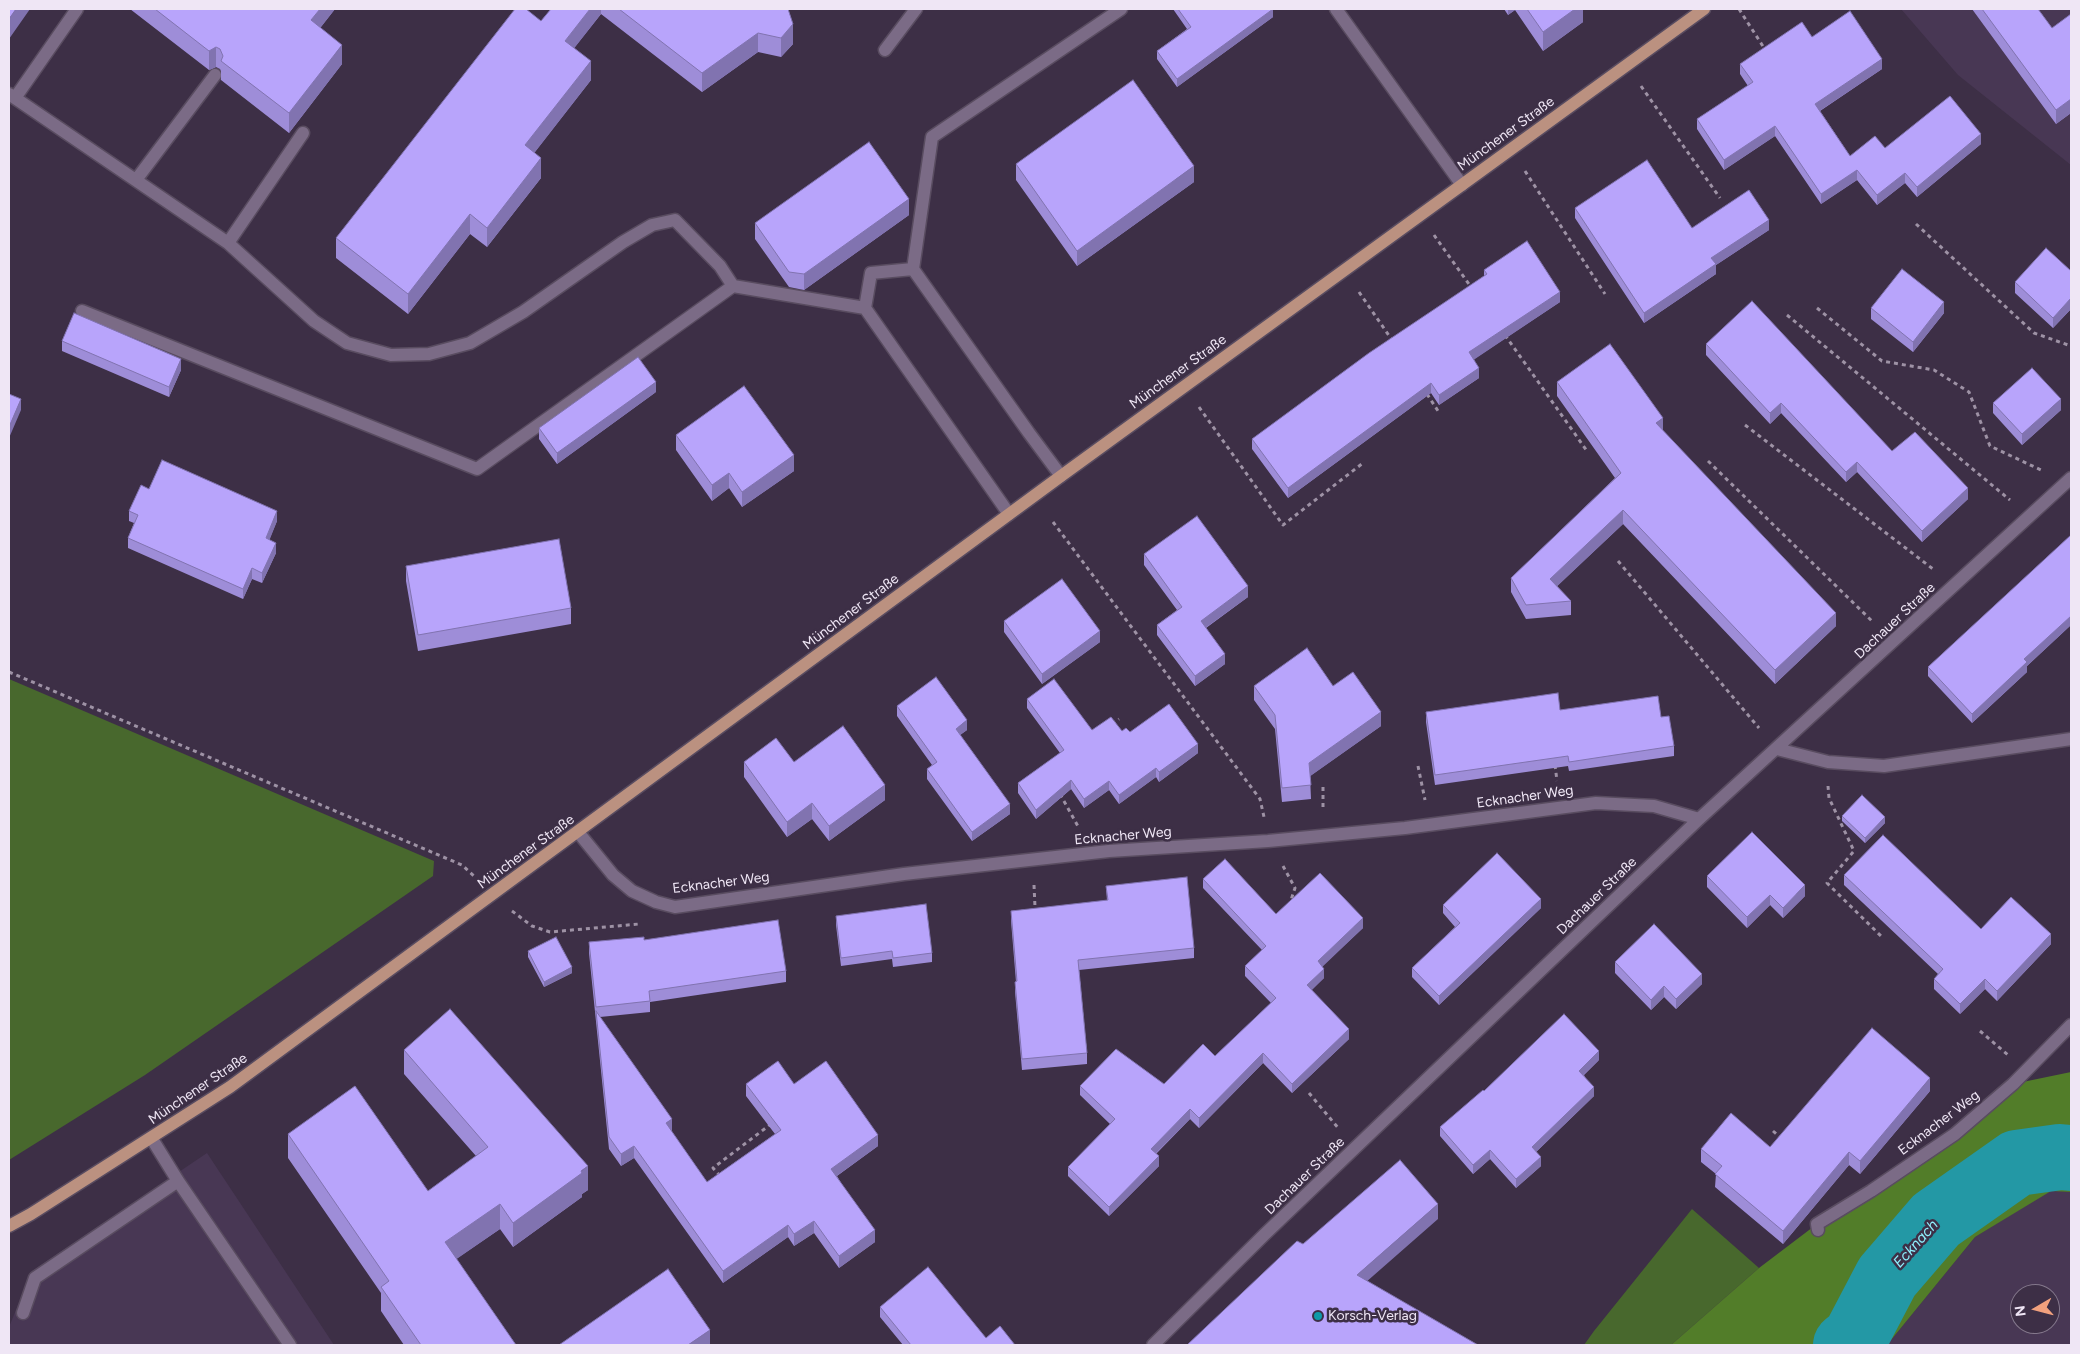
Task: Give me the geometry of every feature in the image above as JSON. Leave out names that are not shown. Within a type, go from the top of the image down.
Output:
[{"type":"main road","name":"Münchener Straße","points":[[9,1226],[152,1139],[230,1088],[1009,514],[1704,9]]},
{"type":"street","points":[[77,9],[12,96],[228,243],[314,320],[347,343],[391,355],[429,354],[470,344],[523,312],[623,242],[652,225],[675,220],[720,266],[733,286]]},
{"type":"street","points":[[886,50],[916,9]]},
{"type":"street","points":[[1062,476],[1029,433],[913,269],[932,137],[1121,9]]},
{"type":"street","points":[[1336,9],[1462,185]]},
{"type":"street","points":[[136,180],[215,75]]},
{"type":"street","points":[[228,243],[303,133]]},
{"type":"street","points":[[913,269],[871,273],[865,308],[1009,514]]},
{"type":"street","points":[[82,311],[477,469],[733,286],[865,308]]},
{"type":"street","name":"Dachauer Straße","points":[[1153,1345],[1355,1148],[1699,819],[2069,480]]},
{"type":"street","points":[[1777,749],[1828,762],[1884,766],[2071,739]]},
{"type":"street","name":"Ecknacher Weg","points":[[578,832],[613,875],[632,891],[656,902],[675,907],[904,874],[1092,853],[1268,841],[1429,825],[1596,803],[1654,806],[1699,819]]},
{"type":"street","name":"Ecknacher Weg","points":[[1818,1230],[1817,1224],[1871,1191],[1954,1134],[2013,1084],[2071,1025]]},
{"type":"street","points":[[152,1139],[178,1181],[290,1345]]},
{"type":"street","points":[[23,1314],[35,1278],[178,1181]]},
{"type":"path","points":[[1739,9],[1770,59]]},
{"type":"path","points":[[1627,65],[1720,198]]},
{"type":"path","points":[[1509,151],[1528,175],[1605,294]]},
{"type":"path","points":[[1420,216],[1472,289]]},
{"type":"path","points":[[1916,224],[2034,333],[2071,346]]},
{"type":"path","points":[[1343,271],[1394,344]]},
{"type":"path","points":[[1817,308],[1882,361],[1934,370],[1969,392],[1990,446],[2069,480]]},
{"type":"path","points":[[1787,315],[2030,517]]},
{"type":"path","points":[[1501,329],[1587,451]]},
{"type":"path","points":[[1183,387],[1283,524],[1363,463]]},
{"type":"path","points":[[1425,391],[1440,414]]},
{"type":"path","points":[[1745,425],[1954,586]]},
{"type":"path","points":[[1708,461],[1894,642]]},
{"type":"path","points":[[1053,522],[1260,798],[1268,841],[1296,888],[1289,905]]},
{"type":"path","points":[[1618,560],[1777,749]]},
{"type":"path","points":[[9,672],[462,865],[494,895],[532,926],[550,932],[650,923],[675,907]]},
{"type":"path","points":[[1111,724],[1119,719]]},
{"type":"path","points":[[1554,762],[1562,807]]},
{"type":"path","points":[[1828,762],[1829,798],[1854,851],[1828,883],[1883,938]]},
{"type":"path","points":[[1418,766],[1429,825]]},
{"type":"path","points":[[1055,786],[1092,853]]},
{"type":"path","points":[[1980,1031],[2027,1070]]},
{"type":"path","points":[[1309,1093],[1355,1148]]},
{"type":"path","points":[[723,1180],[713,1168],[777,1120]]},
{"type":"path","points":[[1773,1131],[1787,1144]]},
{"type":"shaded area","points":[[1901,9],[2071,9],[2071,165],[1958,75]]},
{"type":"shaded area","points":[[207,1153],[334,1345],[9,1345],[9,1327],[32,1271]]},
{"type":"shaded area","points":[[2051,1190],[2071,1192],[2071,1345],[1887,1345],[1975,1237]]},
{"type":"green space","points":[[9,679],[434,861],[433,876],[145,1075],[9,1160]]},
{"type":"green space","points":[[2071,1072],[2071,1192],[2051,1191],[1975,1237],[1887,1345],[1671,1345],[1759,1268],[1817,1224],[1871,1191],[2013,1084]]},
{"type":"green space","points":[[1692,1209],[1759,1268],[1671,1345],[1584,1345],[1594,1331]]},
{"type":"building","points":[[9,9],[16,9],[9,19]]},
{"type":"building","points":[[155,9],[320,9],[311,20],[342,45],[289,113],[221,61],[223,56],[220,49],[216,47],[209,51]]},
{"type":"building","points":[[515,9],[526,9],[541,21],[551,9],[590,9],[565,41],[591,61],[525,145],[541,158],[487,228],[470,214],[408,294],[336,238]]},
{"type":"building","points":[[619,9],[788,9],[793,24],[781,38],[758,33],[702,73]]},
{"type":"building","points":[[1178,9],[1273,9],[1177,79],[1157,51],[1191,27]]},
{"type":"building","points":[[1527,9],[1575,9],[1543,32]]},
{"type":"building","points":[[1982,9],[2038,9],[2052,28],[2071,14],[2071,99],[2056,110]]},
{"type":"building","points":[[1850,11],[1882,59],[1815,104],[1850,156],[1875,136],[1885,148],[1950,96],[1981,134],[1917,187],[1905,173],[1877,195],[1857,170],[1821,194],[1775,126],[1724,160],[1697,119],[1753,82],[1740,64],[1802,22],[1812,37]]},
{"type":"building","points":[[1133,80],[1194,166],[1077,251],[1016,164]]},
{"type":"building","points":[[869,142],[909,199],[804,274],[789,272],[755,223]]},
{"type":"building","points":[[1647,160],[1692,228],[1749,190],[1769,220],[1711,258],[1716,264],[1644,313],[1575,208]]},
{"type":"building","points":[[1527,241],[1560,292],[1469,352],[1479,368],[1439,395],[1431,383],[1288,488],[1252,439],[1369,353],[1487,274],[1484,270]]},
{"type":"building","points":[[2046,248],[2071,271],[2071,298],[2053,318],[2015,282]]},
{"type":"building","points":[[1902,269],[1944,302],[1913,342],[1871,308]]},
{"type":"building","points":[[1752,301],[1892,451],[1915,432],[1968,488],[1922,531],[1857,462],[1846,472],[1781,403],[1770,413],[1706,344]]},
{"type":"building","points":[[74,313],[181,359],[169,387],[62,341]]},
{"type":"building","points":[[1610,344],[1663,418],[1656,423],[1836,613],[1775,670],[1623,510],[1550,579],[1571,601],[1526,605],[1511,578],[1621,473],[1557,382]]},
{"type":"building","points":[[638,357],[656,382],[557,453],[539,428]]},
{"type":"building","points":[[2032,368],[2061,399],[2022,434],[1993,403]]},
{"type":"building","points":[[744,386],[794,455],[742,492],[729,473],[712,485],[676,435]]},
{"type":"building","points":[[9,394],[21,399],[9,427]]},
{"type":"building","points":[[162,460],[277,511],[266,538],[276,543],[262,573],[252,568],[243,589],[128,538],[138,515],[129,511],[141,485],[149,489]]},
{"type":"building","points":[[1197,516],[1248,586],[1201,621],[1225,654],[1195,676],[1157,625],[1182,607],[1144,554]]},
{"type":"building","points":[[2071,535],[2071,616],[2024,659],[2027,662],[1972,714],[1928,667]]},
{"type":"building","points":[[559,539],[571,608],[418,635],[406,566]]},
{"type":"building","points":[[1062,579],[1100,631],[1042,674],[1004,621]]},
{"type":"building","points":[[1307,648],[1333,686],[1353,672],[1381,712],[1309,763],[1311,785],[1282,788],[1275,715],[1254,686]]},
{"type":"building","points":[[936,677],[967,720],[956,729],[1010,804],[972,832],[927,769],[937,762],[897,706]]},
{"type":"building","points":[[1054,679],[1092,730],[1111,717],[1122,731],[1126,728],[1130,732],[1169,704],[1198,744],[1159,772],[1156,768],[1119,795],[1109,781],[1084,799],[1071,780],[1036,810],[1018,783],[1064,750],[1027,699]]},
{"type":"building","points":[[1558,693],[1560,710],[1658,696],[1661,717],[1669,716],[1674,746],[1569,762],[1568,756],[1435,775],[1426,712]]},
{"type":"building","points":[[843,726],[885,785],[829,826],[812,803],[787,822],[744,762],[776,738],[794,762]]},
{"type":"building","points":[[1862,795],[1885,817],[1865,838],[1842,816]]},
{"type":"building","points":[[1752,832],[1805,885],[1783,908],[1770,895],[1747,917],[1707,876]]},
{"type":"building","points":[[1883,835],[1981,929],[2011,897],[2051,934],[1997,991],[1985,979],[1960,1004],[1934,979],[1943,969],[1844,875]]},
{"type":"building","points":[[1497,853],[1541,899],[1439,996],[1412,968],[1460,923],[1443,905]]},
{"type":"building","points":[[1225,859],[1276,914],[1320,873],[1363,918],[1318,961],[1324,969],[1307,985],[1349,1029],[1292,1084],[1263,1053],[1199,1118],[1190,1109],[1151,1149],[1159,1156],[1109,1207],[1068,1167],[1115,1119],[1080,1086],[1116,1049],[1164,1084],[1203,1044],[1215,1056],[1276,998],[1245,966],[1266,946],[1203,879]]},
{"type":"building","points":[[1187,877],[1194,948],[1078,960],[1087,1053],[1022,1059],[1011,911],[1108,900],[1106,886]]},
{"type":"building","points":[[926,904],[932,953],[893,958],[892,951],[841,958],[836,916]]},
{"type":"building","points":[[778,920],[786,971],[649,991],[650,1001],[596,1007],[589,942],[644,937],[644,940]]},
{"type":"building","points":[[1654,924],[1702,974],[1676,999],[1664,986],[1651,1000],[1615,962]]},
{"type":"building","points":[[556,937],[572,967],[544,982],[528,951]]},
{"type":"building","points":[[450,1009],[588,1166],[581,1171],[582,1173],[513,1223],[500,1204],[445,1242],[516,1345],[421,1345],[381,1287],[389,1281],[288,1134],[355,1086],[428,1191],[488,1147],[404,1050]]},
{"type":"building","points":[[596,1011],[672,1119],[666,1123],[707,1182],[781,1130],[746,1084],[778,1061],[794,1084],[826,1061],[878,1135],[831,1169],[875,1230],[839,1256],[814,1221],[794,1234],[788,1225],[723,1271],[634,1146],[621,1154],[609,1137]]},
{"type":"building","points":[[1564,1014],[1599,1051],[1579,1071],[1594,1087],[1532,1147],[1541,1157],[1516,1179],[1490,1150],[1473,1165],[1440,1127],[1484,1091]]},
{"type":"building","points":[[1872,1028],[1930,1078],[1860,1161],[1849,1152],[1783,1231],[1715,1174],[1722,1166],[1701,1149],[1731,1113],[1770,1147]]},
{"type":"building","points":[[1400,1160],[1438,1204],[1357,1275],[1478,1345],[1187,1345],[1297,1241],[1303,1244]]},
{"type":"building","points":[[928,1267],[986,1338],[1000,1326],[1015,1345],[911,1345],[880,1307]]},
{"type":"building","points":[[668,1269],[710,1330],[688,1345],[559,1345]]},
{"type":"waterway","name":"Ecknach","points":[[1846,1345],[1855,1338],[1887,1277],[1936,1220],[2017,1163],[2060,1157],[2071,1158]]},
{"type":"place","name":"Korsch-Verlag","points":[[1318,1316]]}]
